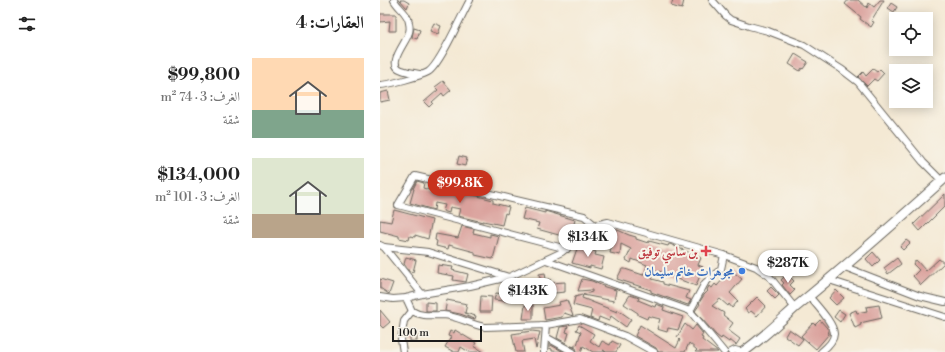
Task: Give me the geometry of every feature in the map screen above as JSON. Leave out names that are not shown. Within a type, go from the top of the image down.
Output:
[{"type":"street","points":[[394,0],[407,16],[410,29],[408,36],[396,58],[397,66],[402,70],[422,74]]},
{"type":"street","points":[[380,85],[387,85],[428,72],[438,61],[470,0]]},
{"type":"street","points":[[712,0],[726,16],[732,20],[768,31],[804,45],[858,82],[923,162],[943,180],[756,343],[743,352],[735,350],[730,352]]},
{"type":"street","points":[[567,249],[398,205],[415,176],[584,216],[595,225]]},
{"type":"street","points":[[380,297],[393,299],[406,298],[509,277],[567,249],[595,225],[608,222],[724,255],[756,267],[769,276],[795,308]]},
{"type":"street","points":[[382,246],[428,252],[509,277]]},
{"type":"street","points":[[382,246],[422,294]]},
{"type":"street","points":[[690,311],[705,284],[722,269],[724,255]]},
{"type":"street","points":[[546,260],[690,311],[724,352]]},
{"type":"street","points":[[845,267],[920,296],[945,302]]},
{"type":"street","points":[[828,280],[945,317]]},
{"type":"street","points":[[809,296],[831,324],[834,334],[832,340],[821,352]]},
{"type":"street","points":[[406,298],[412,312],[424,316],[444,315],[460,319],[476,326],[546,325],[580,319],[625,336],[654,352]]},
{"type":"street","points":[[403,352],[401,340],[404,321],[412,312]]},
{"type":"street","points":[[544,352],[546,325]]},
{"type":"street","points":[[546,337],[573,352]]},
{"type":"building","points":[[400,0],[404,0],[409,3],[407,8]]},
{"type":"building","points":[[673,0],[684,0],[682,9],[671,6]]},
{"type":"building","points":[[848,0],[858,0],[867,8],[869,3],[874,7],[880,0],[884,0],[871,21],[874,22],[871,27],[860,19],[861,17],[845,4]]},
{"type":"building","points":[[891,3],[897,7],[894,12],[888,8]]},
{"type":"building","points":[[380,14],[396,14],[396,31],[389,31],[390,21],[380,22]]},
{"type":"building","points":[[434,23],[441,26],[438,34],[430,31]]},
{"type":"building","points":[[414,28],[420,30],[417,39],[412,37]]},
{"type":"building","points":[[795,54],[808,62],[800,71],[789,64]]},
{"type":"building","points":[[873,69],[877,72],[880,69],[884,73],[877,81],[874,79],[867,86],[858,77],[863,72],[866,76]]},
{"type":"building","points":[[443,81],[451,90],[444,96],[442,93],[432,102],[433,103],[429,107],[424,102],[438,90],[435,87]]},
{"type":"building","points":[[388,91],[390,100],[380,102],[380,93]]},
{"type":"building","points":[[459,156],[467,158],[465,166],[457,164]]},
{"type":"building","points":[[417,181],[424,183],[423,188],[433,191],[449,193],[450,189],[493,200],[493,203],[509,207],[507,214],[505,213],[502,225],[458,216],[460,209],[450,207],[449,213],[443,211],[445,205],[435,203],[434,210],[410,203],[413,189]]},
{"type":"building","points":[[945,194],[945,206],[920,231],[914,224]]},
{"type":"building","points":[[525,208],[545,213],[545,211],[575,220],[572,231],[567,230],[566,237],[537,229],[539,223],[522,219]]},
{"type":"building","points":[[394,210],[432,220],[428,239],[415,235],[415,237],[410,236],[409,240],[380,231],[380,220],[391,222]]},
{"type":"building","points":[[462,226],[474,229],[473,233],[490,237],[490,234],[499,236],[493,259],[475,255],[475,252],[449,245],[448,249],[436,246],[436,234],[458,238]]},
{"type":"building","points":[[613,228],[648,243],[649,241],[668,246],[670,244],[701,258],[698,265],[703,267],[696,286],[655,270],[652,279],[663,282],[663,284],[689,291],[686,298],[691,300],[688,305],[651,292],[651,290],[617,279],[622,269],[643,275],[643,273],[645,274],[647,265],[632,259],[631,263],[626,260],[631,249],[621,244],[620,255],[610,253],[613,240],[609,238]]},
{"type":"building","points":[[906,240],[910,243],[903,250],[900,247]]},
{"type":"building","points":[[578,246],[596,252],[595,255],[604,257],[601,269],[590,266],[590,268],[572,263]]},
{"type":"building","points":[[873,252],[880,260],[873,267],[866,259]]},
{"type":"building","points":[[406,257],[416,260],[413,272],[409,271],[404,264]]},
{"type":"building","points":[[897,258],[901,264],[888,274],[884,268]]},
{"type":"building","points":[[939,259],[944,263],[921,285],[913,276],[919,270],[913,264],[916,260],[926,271]]},
{"type":"building","points":[[438,265],[453,267],[452,270],[468,274],[466,282],[453,280],[454,276],[437,273]]},
{"type":"building","points":[[731,270],[742,279],[730,293],[738,301],[732,308],[729,304],[728,306],[720,299],[712,306],[724,313],[723,315],[733,323],[728,330],[740,339],[736,345],[730,340],[729,342],[716,335],[695,311],[708,291],[709,286],[712,288],[715,284],[717,286]]},
{"type":"building","points":[[545,273],[546,280],[550,279],[551,283],[565,282],[565,292],[545,294],[544,291],[542,291],[542,287],[539,288],[538,282],[541,282],[539,274]]},
{"type":"building","points":[[787,274],[794,281],[790,285],[795,290],[790,295],[782,285],[784,283],[781,280]]},
{"type":"building","points":[[380,279],[393,283],[389,294],[380,288]]},
{"type":"building","points":[[582,279],[616,290],[614,301],[583,295],[582,298],[617,312],[618,310],[631,319],[626,327],[611,316],[609,321],[599,317],[598,321],[590,318],[592,310],[573,305],[575,297],[592,292],[592,290],[578,291]]},
{"type":"building","points":[[534,285],[534,290],[528,292],[529,297],[504,301],[494,300],[496,293],[503,294],[519,291],[518,288]]},
{"type":"building","points":[[771,287],[779,295],[775,299],[767,291]]},
{"type":"building","points":[[836,290],[844,298],[836,305],[829,298]]},
{"type":"building","points":[[630,295],[655,307],[656,304],[664,307],[663,310],[683,317],[678,330],[668,328],[667,332],[657,329],[660,319],[648,316],[647,319],[638,315],[638,313],[624,304]]},
{"type":"building","points":[[481,296],[492,297],[491,312],[480,312]]},
{"type":"building","points":[[757,297],[766,306],[757,316],[751,311],[748,313],[745,309]]},
{"type":"building","points":[[447,300],[467,304],[465,313],[476,316],[475,319],[445,311]]},
{"type":"building","points":[[567,300],[573,316],[564,313],[562,317],[545,320],[543,308],[560,305],[559,302]]},
{"type":"building","points":[[426,302],[436,303],[436,311],[426,311]]},
{"type":"building","points":[[525,305],[533,305],[533,319],[523,319]]},
{"type":"building","points":[[879,305],[882,318],[860,323],[861,325],[855,328],[849,313],[856,310],[857,313],[867,311],[866,307]]},
{"type":"building","points":[[380,310],[390,322],[383,328],[380,325]]},
{"type":"building","points":[[839,310],[845,314],[840,322],[834,317]]},
{"type":"building","points":[[820,320],[827,328],[829,334],[816,349],[801,336],[813,323],[815,325]]},
{"type":"building","points":[[685,324],[692,330],[696,325],[703,334],[701,337],[703,338],[702,340],[718,352],[695,352],[697,350],[689,343],[685,352],[658,352],[656,348],[635,336],[640,325],[676,348],[680,340],[677,337]]},
{"type":"building","points":[[579,325],[594,334],[590,341],[599,347],[602,341],[610,345],[612,341],[620,345],[616,352],[593,352],[583,346],[581,352],[577,352],[576,348],[571,346],[575,347],[575,344],[577,345],[581,332],[576,330]]},
{"type":"building","points":[[568,326],[566,332],[569,333],[566,343],[557,338],[560,327]]},
{"type":"building","points":[[789,329],[803,339],[798,345],[785,336]]},
{"type":"building","points":[[455,330],[476,343],[474,346],[484,352],[469,352],[461,347],[459,352],[454,352],[445,347],[451,337],[448,336],[450,331],[454,333]]},
{"type":"building","points":[[532,331],[540,332],[536,349],[534,339],[522,341],[524,352],[516,352],[512,334]]},
{"type":"building","points":[[410,332],[417,332],[417,341],[410,341]]},
{"type":"building","points":[[549,344],[564,352],[552,351],[552,349],[549,348]]},
{"type":"place","name":"بن ساسي توفيق","points":[[706,251]]},
{"type":"place","name":"مجوهرات خاتم سليمان","points":[[742,271]]}]
